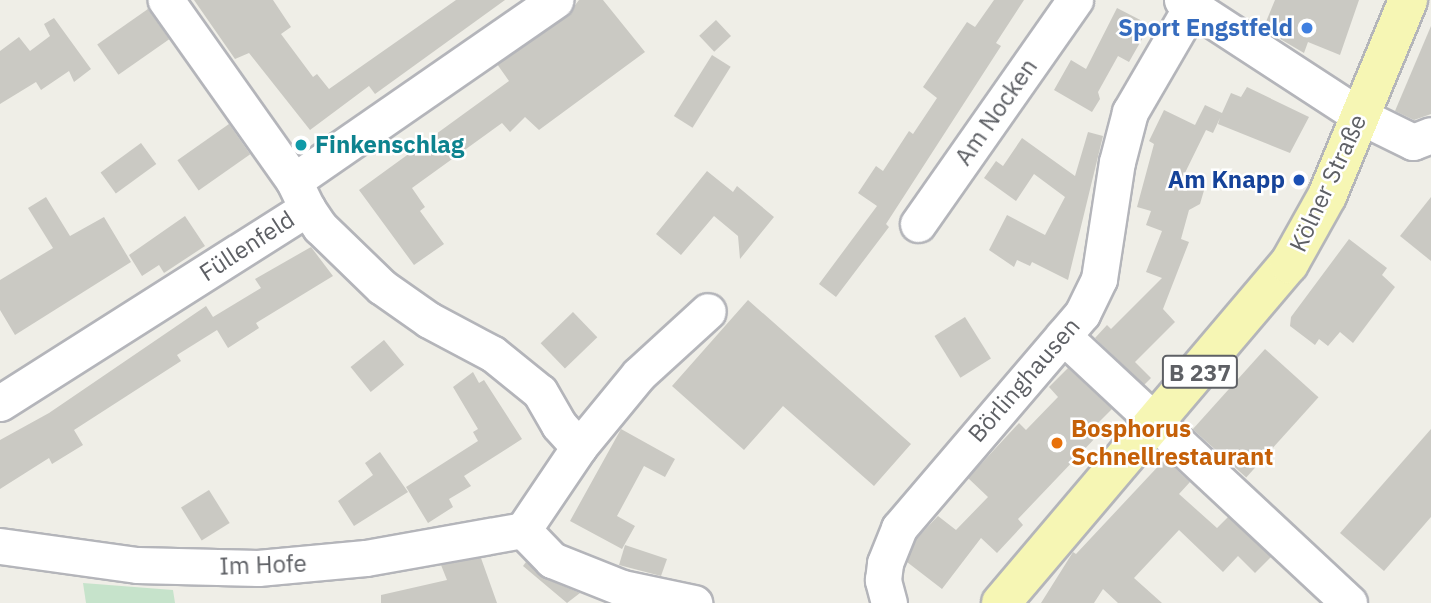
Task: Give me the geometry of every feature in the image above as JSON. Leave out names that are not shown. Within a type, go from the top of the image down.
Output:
[{"type":"main road","name":"Kölner Straße","points":[[1006,600],[1289,264],[1326,196],[1408,0]]},
{"type":"street","points":[[166,0],[300,194],[320,228],[382,287],[429,320],[493,354],[540,392],[559,425],[579,447]]},
{"type":"street","name":"Füllenfeld","points":[[0,403],[300,194],[555,0]]},
{"type":"street","name":"Am Nocken","points":[[918,225],[1075,0]]},
{"type":"street","points":[[1186,4],[1360,116],[1413,142],[1431,135]]},
{"type":"street","name":"Börlinghausen","points":[[886,592],[899,528],[922,496],[1082,314],[1098,279],[1117,162],[1130,112],[1186,4]]},
{"type":"street","points":[[694,603],[622,587],[552,560],[523,530],[579,447],[639,374],[708,311]]},
{"type":"street","points":[[1063,336],[1154,424],[1349,603]]},
{"type":"street","name":"Im Hofe","points":[[0,547],[137,565],[258,568],[366,558],[523,530]]},
{"type":"green space","points":[[83,583],[173,590],[175,603],[86,603]]},
{"type":"building","points":[[194,0],[273,0],[291,27],[281,34],[313,77],[317,74],[329,89],[456,0],[505,0],[375,94],[369,86],[310,130],[249,53],[235,59]]},
{"type":"building","points":[[579,0],[603,0],[645,52],[539,130],[525,117],[510,132],[502,123],[412,188],[425,207],[420,211],[444,244],[414,265],[359,190],[509,81],[497,64],[566,17]]},
{"type":"building","points":[[994,0],[1024,0],[996,43],[1001,46],[886,224],[889,227],[836,297],[819,284],[877,206],[858,193],[876,166],[883,171],[909,131],[913,134],[937,98],[923,87],[967,22],[975,27]]},
{"type":"building","name":"Sport Engstfeld","points":[[1275,0],[1359,0],[1340,55],[1308,42],[1304,53],[1263,29]]},
{"type":"building","points":[[1117,8],[1150,25],[1129,62],[1118,56],[1098,92],[1100,99],[1092,112],[1054,90],[1071,60],[1086,69]]},
{"type":"building","points":[[148,9],[169,39],[118,75],[97,45]]},
{"type":"building","points":[[54,18],[91,69],[74,82],[69,71],[41,90],[36,82],[0,104],[0,51],[19,37],[30,51],[50,36],[44,24]]},
{"type":"building","points":[[716,20],[731,36],[714,52],[699,36]]},
{"type":"building","points":[[1431,26],[1431,114],[1414,120],[1395,111]]},
{"type":"building","points":[[712,55],[731,67],[693,128],[674,116]]},
{"type":"building","points":[[1247,87],[1309,117],[1290,153],[1218,124],[1220,118],[1213,133],[1206,130],[1181,181],[1205,187],[1200,204],[1189,210],[1181,239],[1189,242],[1163,309],[1175,322],[1135,362],[1151,378],[1144,385],[1095,338],[1107,325],[1111,329],[1162,278],[1146,272],[1162,231],[1146,225],[1151,211],[1137,207],[1154,144],[1149,141],[1164,110],[1195,125],[1205,105],[1222,113],[1231,93],[1241,97]]},
{"type":"building","points":[[229,124],[250,154],[199,190],[177,160]]},
{"type":"building","points":[[1088,132],[1103,136],[1068,280],[1032,262],[1030,266],[1017,260],[1014,267],[989,250],[1007,215],[1045,235],[1065,197],[1034,174],[1016,201],[984,178],[996,161],[1003,166],[1022,138],[1075,176]]},
{"type":"building","points":[[141,143],[156,164],[116,193],[101,172]]},
{"type":"building","points":[[707,171],[733,192],[737,186],[774,217],[740,259],[738,236],[714,216],[681,255],[656,234]]},
{"type":"building","points":[[46,197],[70,236],[104,217],[131,262],[15,335],[0,310],[0,280],[53,248],[28,208]]},
{"type":"building","points":[[1431,197],[1431,261],[1400,236]]},
{"type":"building","points":[[185,216],[205,246],[164,273],[159,265],[142,276],[129,255]]},
{"type":"building","points":[[1349,239],[1387,268],[1382,275],[1395,287],[1353,343],[1340,332],[1328,346],[1319,339],[1315,345],[1290,326],[1291,317]]},
{"type":"building","points":[[311,247],[333,276],[256,323],[259,328],[228,348],[217,330],[177,355],[181,361],[74,430],[83,445],[52,464],[49,458],[0,489],[0,440],[49,413],[206,306],[213,317],[261,288],[255,279]]},
{"type":"building","points":[[748,300],[911,444],[874,486],[783,406],[744,450],[672,386]]},
{"type":"building","points":[[573,312],[597,337],[565,368],[541,343]]},
{"type":"building","points":[[965,317],[991,359],[960,378],[934,336]]},
{"type":"building","points":[[384,340],[404,365],[371,392],[351,367]]},
{"type":"building","points":[[1265,349],[1319,397],[1246,477],[1193,429]]},
{"type":"building","points":[[1068,368],[1112,409],[1093,428],[1098,435],[1018,519],[1023,525],[997,553],[981,538],[942,589],[907,562],[916,539],[938,516],[956,530],[988,497],[968,478],[1019,423],[1026,430],[1058,397],[1049,387]]},
{"type":"building","points":[[473,372],[479,383],[484,380],[522,439],[464,476],[471,486],[449,499],[453,507],[428,523],[406,487],[478,441],[473,432],[478,429],[453,387]]},
{"type":"building","points":[[621,429],[675,459],[665,477],[644,466],[617,516],[635,526],[622,549],[570,521]]},
{"type":"building","points":[[1431,429],[1431,517],[1384,571],[1340,533]]},
{"type":"building","points":[[380,452],[408,492],[354,526],[338,501],[373,475],[365,463]]},
{"type":"building","points":[[1165,459],[1190,482],[1179,494],[1217,528],[1228,517],[1271,557],[1255,573],[1238,556],[1223,572],[1179,530],[1134,578],[1162,603],[1118,603],[1103,589],[1094,603],[1041,603],[1073,552],[1076,554]]},
{"type":"building","points":[[209,490],[230,523],[202,541],[181,507]]},
{"type":"building","points":[[625,545],[667,559],[661,576],[619,565]]},
{"type":"building","points":[[481,558],[497,603],[381,603],[381,595],[447,580],[441,565]]},
{"type":"building","points":[[526,562],[544,578],[580,593],[567,603],[523,566]]},
{"type":"place","name":"Sport Engstfeld","points":[[1307,28]]},
{"type":"place","name":"Finkenschlag","points":[[301,145]]},
{"type":"place","name":"Am Knapp","points":[[1299,180]]},
{"type":"place","name":"Bosphorus Schnellrestaurant","points":[[1057,443]]}]
